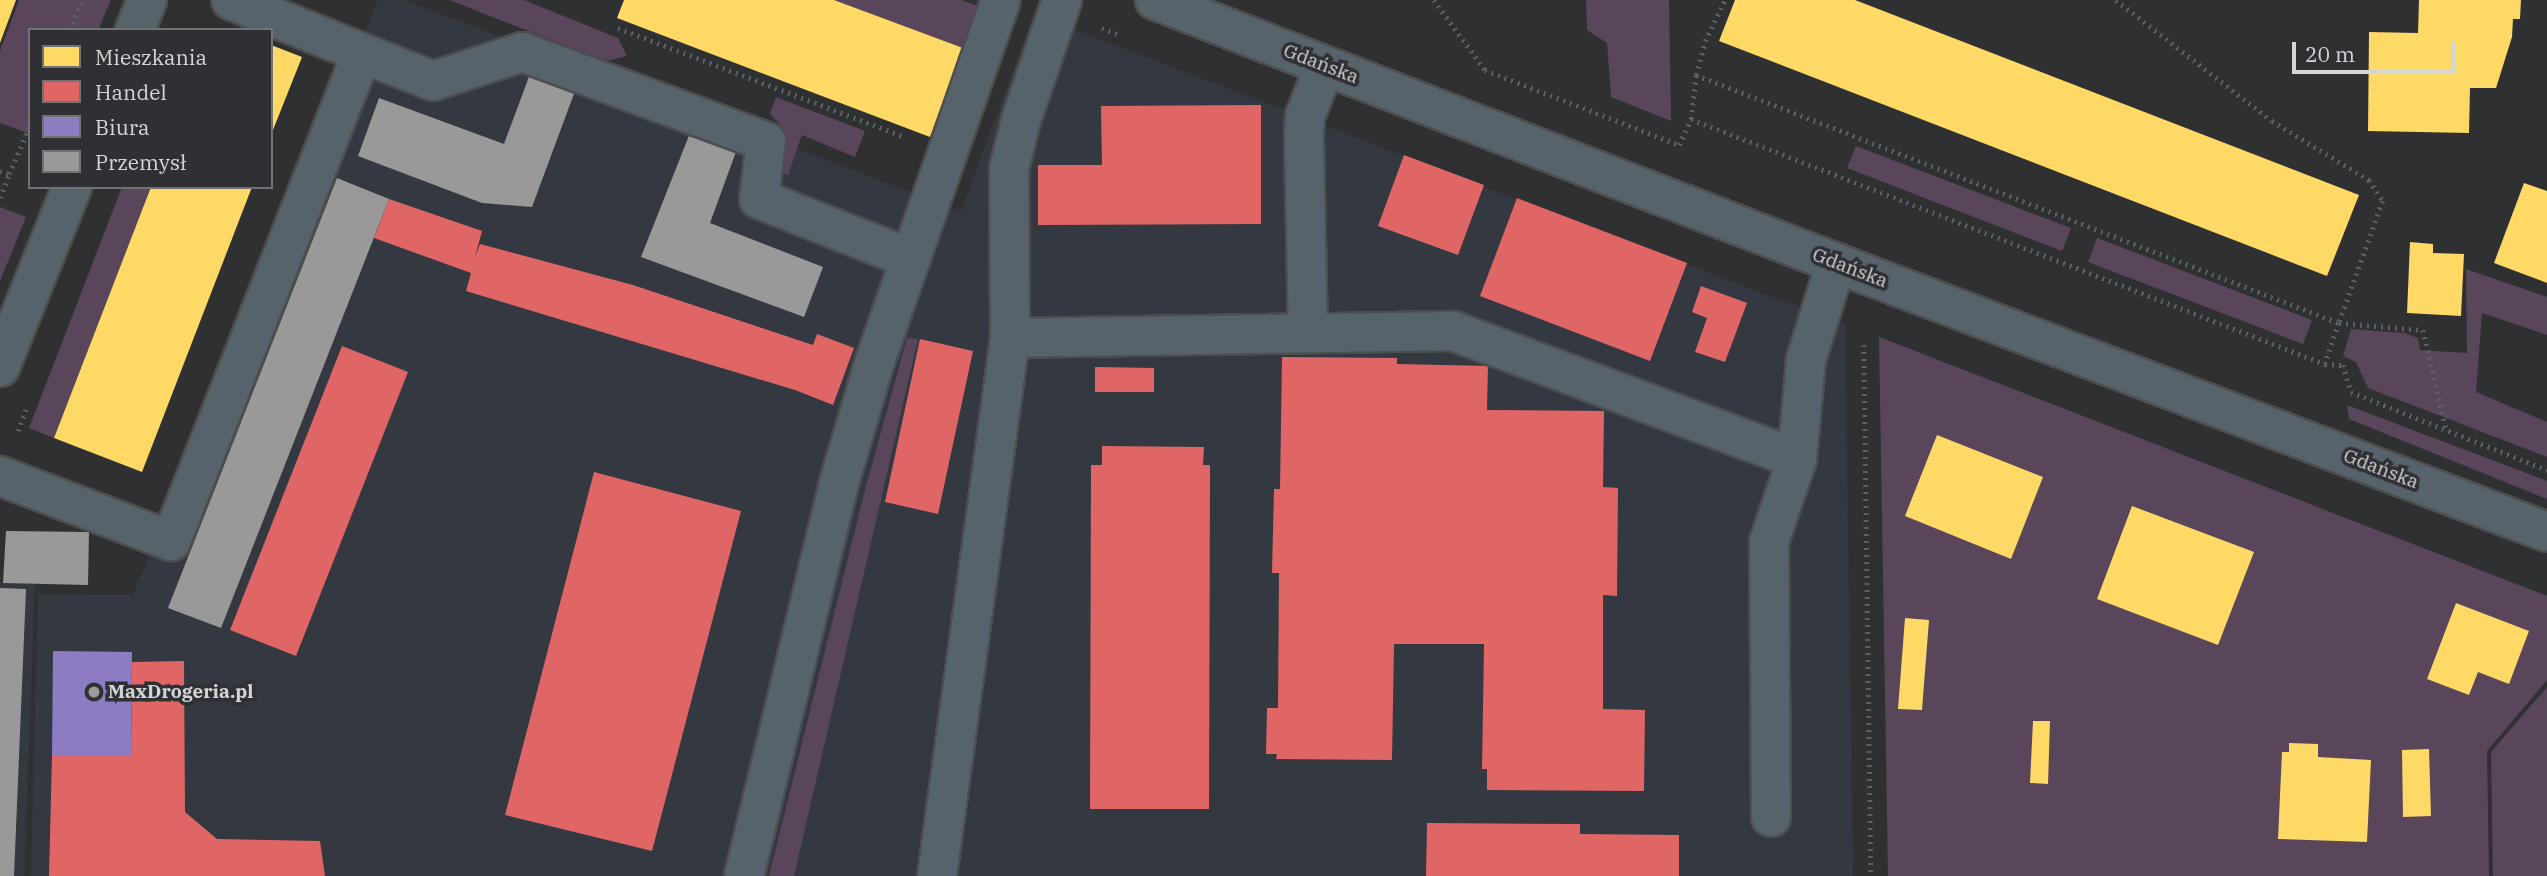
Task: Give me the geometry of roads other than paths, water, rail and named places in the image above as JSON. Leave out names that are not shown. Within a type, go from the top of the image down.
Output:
[{"type":"street","points":[[136,28],[147,0]]},
{"type":"street","points":[[230,0],[433,81],[522,52],[766,142],[760,199],[911,259]]},
{"type":"street","points":[[744,876],[839,483],[875,361],[1001,0]]},
{"type":"street","points":[[937,876],[1010,338],[1009,169],[1021,120],[1062,0]]},
{"type":"street","name":"Gdańska","points":[[1155,0],[1836,263],[2547,532]]},
{"type":"street","points":[[0,476],[171,541],[362,53]]},
{"type":"street","points":[[1308,332],[1305,117],[1325,66]]},
{"type":"street","points":[[0,367],[71,189]]},
{"type":"street","points":[[1771,817],[1769,542],[1797,459],[1806,360],[1836,263]]},
{"type":"street","points":[[1010,338],[1453,331],[1797,459]]},
{"type":"place","name":"MaxDrogeria.pl","points":[[94,692]]}]
